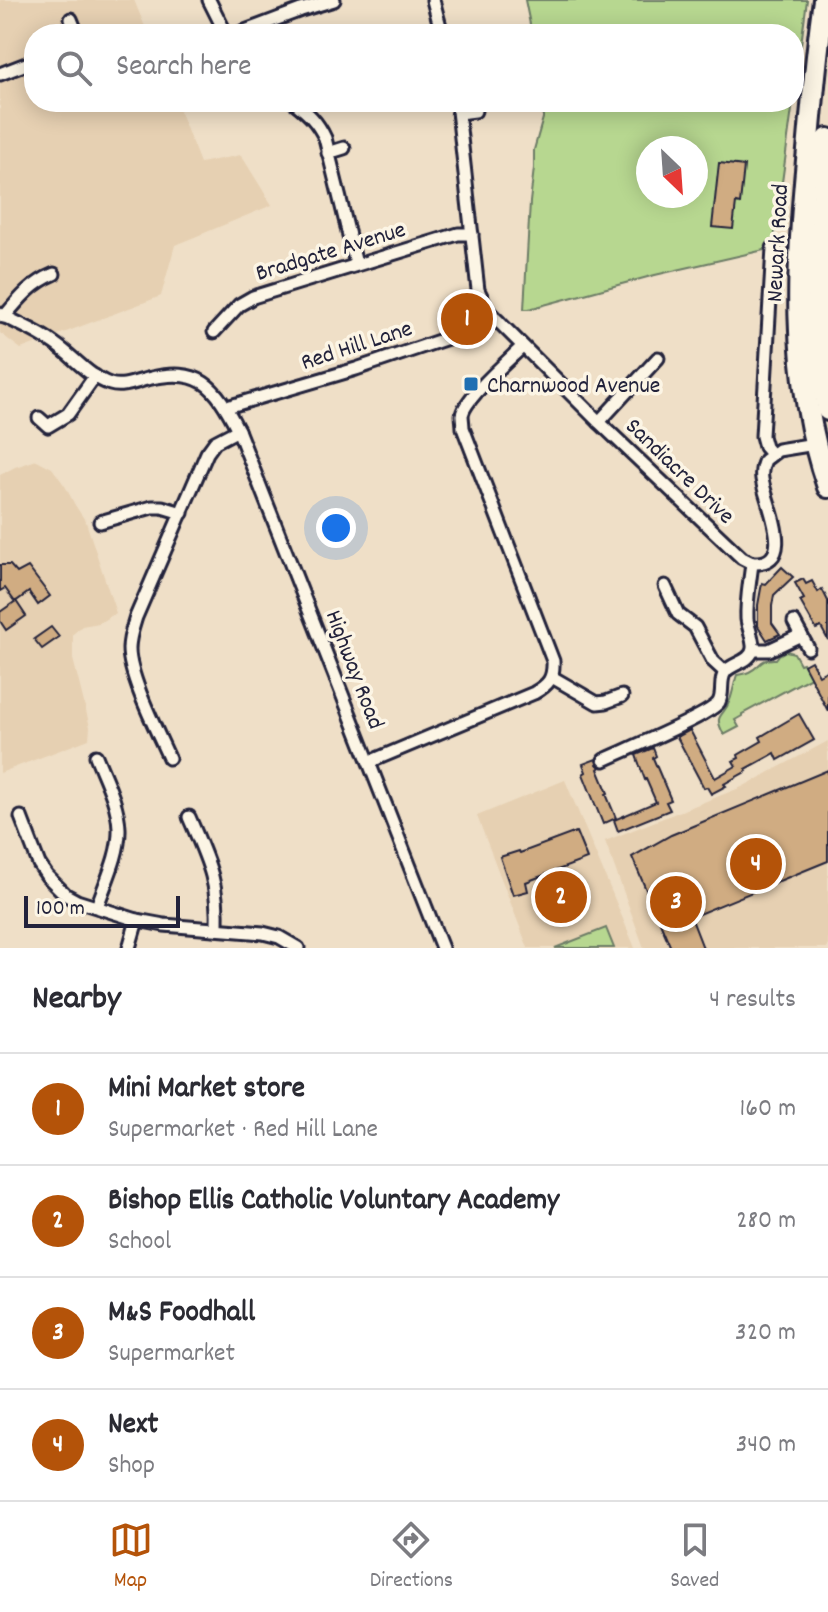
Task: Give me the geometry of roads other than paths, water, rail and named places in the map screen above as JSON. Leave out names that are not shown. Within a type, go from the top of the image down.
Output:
[{"type":"highway","name":"Newark Road","points":[[824,0],[798,262],[804,382],[815,444],[828,487]]},
{"type":"highway","name":"Newark Road","points":[[828,139],[817,260],[817,319],[828,410]]},
{"type":"street","points":[[209,0],[221,24]]},
{"type":"street","points":[[264,24],[334,0]]},
{"type":"street","points":[[433,0],[439,24]]},
{"type":"street","points":[[71,19],[73,24]]},
{"type":"street","points":[[0,74],[24,65]]},
{"type":"street","points":[[308,112],[319,124],[356,264]]},
{"type":"street","name":"Sandiacre Drive","points":[[458,112],[478,290],[482,302],[522,347],[599,422],[742,558],[752,563]]},
{"type":"street","points":[[328,153],[344,148]]},
{"type":"street","name":"Bradgate Avenue","points":[[214,332],[239,305],[253,297],[458,234],[472,234]]},
{"type":"street","points":[[771,454],[762,436],[773,248]]},
{"type":"street","points":[[39,418],[48,426],[68,414],[95,376],[54,343],[2,316],[40,280],[54,274]]},
{"type":"street","name":"Red Hill Lane","points":[[227,407],[356,369],[498,321]]},
{"type":"street","points":[[369,762],[534,693],[548,685],[552,677],[553,661],[463,428],[465,407],[522,347]]},
{"type":"street","points":[[599,422],[658,358]]},
{"type":"street","name":"Highway Road","points":[[95,376],[113,385],[179,374],[197,378],[213,389],[227,407],[442,948]]},
{"type":"street","points":[[169,758],[131,662],[131,634],[207,453],[215,442],[238,430]]},
{"type":"street","points":[[604,760],[712,709],[721,699],[725,672],[753,650],[747,607],[752,563],[760,564],[769,559],[778,544],[761,477],[765,460],[778,450],[815,444]]},
{"type":"street","points":[[100,522],[152,507],[182,513]]},
{"type":"street","points":[[664,595],[678,614],[695,627],[713,661],[725,672]]},
{"type":"street","points":[[794,622],[808,648]]},
{"type":"street","points":[[753,650],[769,650],[801,635]]},
{"type":"street","points":[[552,677],[597,703],[622,696]]},
{"type":"street","points":[[162,741],[176,736]]},
{"type":"street","points":[[617,754],[622,766]]},
{"type":"street","points":[[96,756],[114,803],[119,827],[116,851],[97,907]]},
{"type":"street","points":[[21,817],[39,864],[66,895],[77,901],[137,920],[192,929],[263,933],[279,937],[298,948]]},
{"type":"street","points":[[189,817],[216,887],[217,929]]},
{"type":"street","points":[[204,851],[217,845]]},
{"type":"street","points":[[129,948],[137,920]]},
{"type":"place","name":"Mini Market store","points":[[467,319]]},
{"type":"place","name":"Charnwood Avenue","points":[[471,384]]},
{"type":"place","name":"Next","points":[[756,864]]},
{"type":"place","name":"Bishop Ellis Catholic Voluntary Academy","points":[[561,897]]},
{"type":"place","name":"M&S Foodhall","points":[[676,902]]}]
